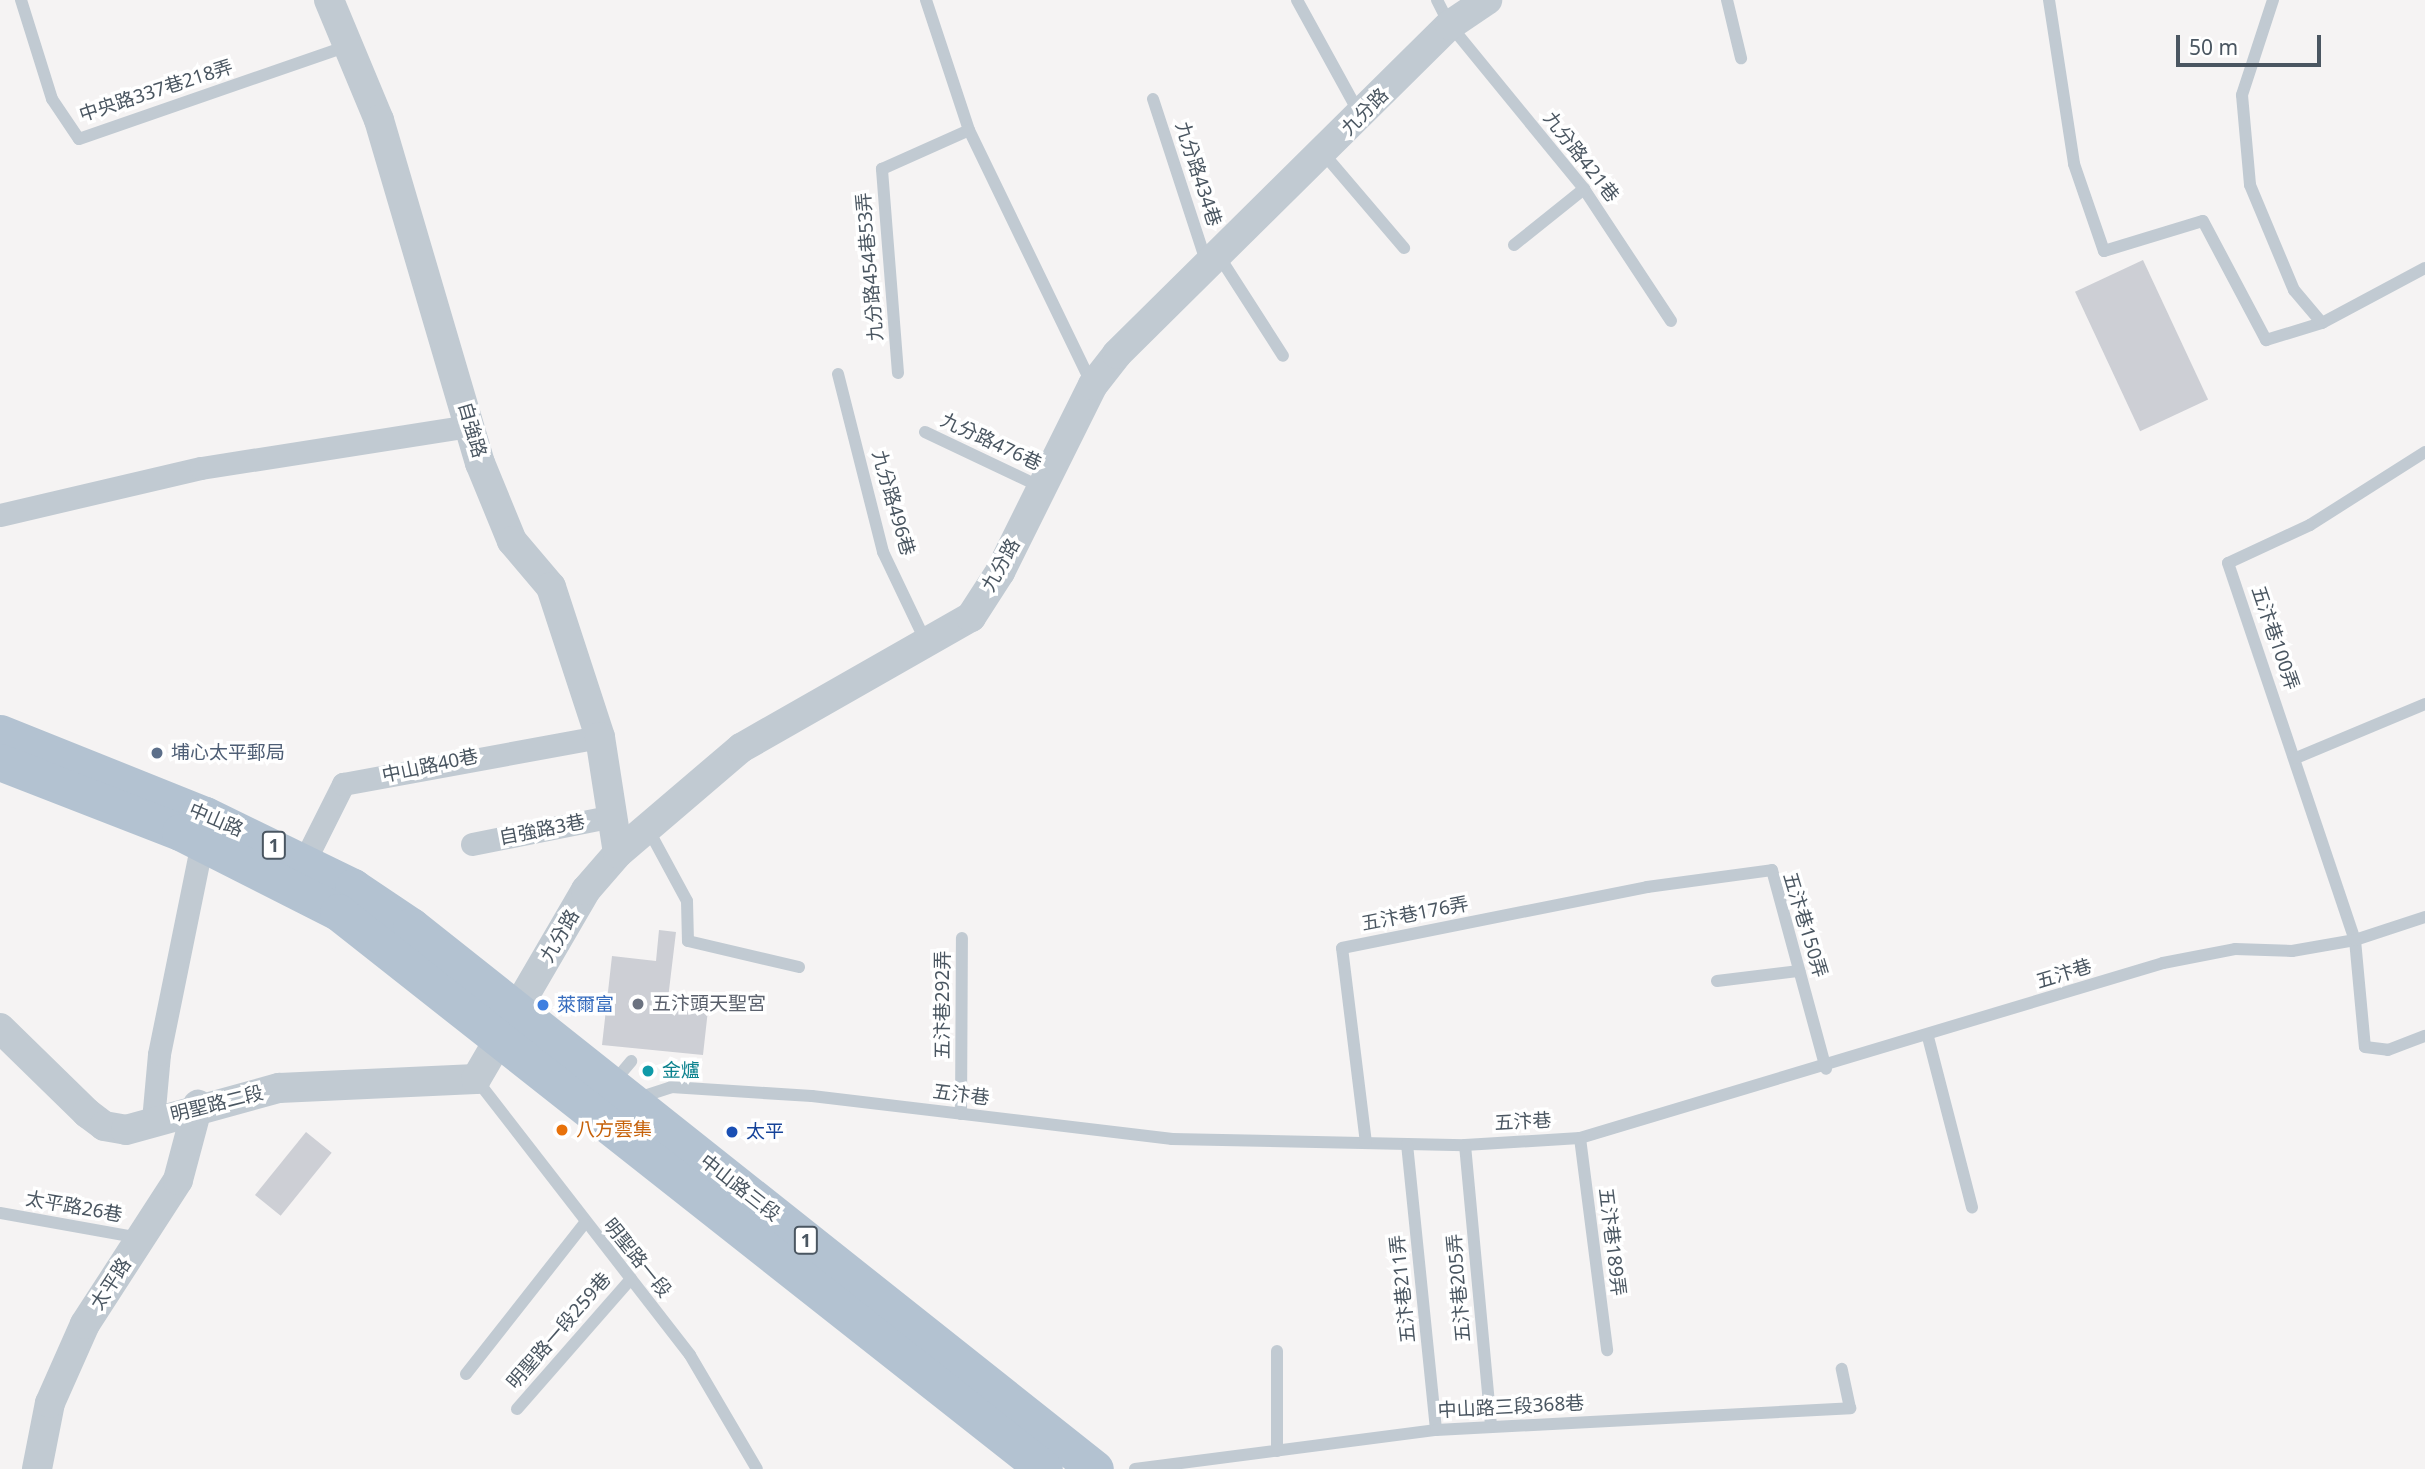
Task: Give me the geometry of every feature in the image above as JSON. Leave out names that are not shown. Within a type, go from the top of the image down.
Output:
[{"type":"main road","name":"中山路","points":[[0,733],[306,858],[411,926],[509,1025]]},
{"type":"main road","name":"中山路","points":[[0,762],[202,842],[338,912],[509,1025]]},
{"type":"main road","name":"中山路三段","points":[[509,1025],[615,1096],[1095,1469]]},
{"type":"main road","name":"中山路三段","points":[[615,1096],[1044,1469]]},
{"type":"street","name":"自強路","points":[[329,0],[379,120],[470,426],[512,541],[551,587],[600,737],[618,853]]},
{"type":"street","name":"九分路","points":[[475,1079],[586,890],[618,853],[741,748],[924,638],[971,617],[1093,385],[1211,256],[1361,116],[1443,13],[1487,0]]},
{"type":"street","points":[[0,515],[201,468],[470,426]]},
{"type":"street","name":"中山路40巷","points":[[306,858],[343,784],[600,737]]},
{"type":"street","name":"自強路3巷","points":[[472,845],[613,816]]},
{"type":"street","points":[[153,1120],[159,1054],[202,842]]},
{"type":"street","name":"明聖路二段","points":[[0,1028],[104,1126],[125,1130],[198,1105],[355,1081],[475,1079]]},
{"type":"street","name":"太平路","points":[[37,1469],[50,1403],[85,1324],[178,1180],[198,1105]]},
{"type":"lane","name":"中央路337巷218弄","points":[[20,0],[52,99],[79,139],[348,46]]},
{"type":"lane","points":[[1297,0],[1361,116]]},
{"type":"lane","points":[[1727,0],[1741,58]]},
{"type":"lane","points":[[2049,0],[2074,164],[2104,251],[2203,221],[2266,340],[2322,323],[2425,268]]},
{"type":"lane","points":[[2273,0],[2242,95],[2250,185],[2294,290],[2322,323]]},
{"type":"lane","points":[[930,2],[969,130],[1093,385]]},
{"type":"lane","name":"九分路421巷","points":[[1443,13],[1584,188],[1671,321]]},
{"type":"lane","name":"九分路434巷","points":[[1153,99],[1211,256],[1283,356]]},
{"type":"lane","name":"九分路454巷53弄","points":[[898,373],[881,169],[969,130]]},
{"type":"lane","points":[[1323,153],[1404,248]]},
{"type":"lane","points":[[1514,245],[1584,188]]},
{"type":"lane","name":"九分路496巷","points":[[838,374],[883,552],[924,638]]},
{"type":"lane","name":"九分路476巷","points":[[925,432],[1041,487]]},
{"type":"lane","name":"五汴巷100弄","points":[[2425,452],[2310,524],[2228,563],[2296,758],[2355,940],[2365,1047],[2388,1050],[2425,1036]]},
{"type":"lane","points":[[2296,758],[2425,704]]},
{"type":"lane","points":[[647,827],[687,901],[688,941],[799,967]]},
{"type":"lane","name":"五汴巷150弄","points":[[1647,887],[1772,870],[1826,1069]]},
{"type":"lane","name":"五汴巷176弄","points":[[1366,1143],[1342,948],[1647,887]]},
{"type":"lane","name":"五汴巷","points":[[615,1096],[669,1084],[1172,1139],[1465,1145],[1580,1138],[1826,1069],[2163,963],[2235,949],[2292,951],[2355,940],[2425,916]]},
{"type":"lane","name":"五汴巷292弄","points":[[961,1114],[962,938]]},
{"type":"lane","points":[[1717,981],[1799,971]]},
{"type":"lane","points":[[1928,1037],[1972,1207]]},
{"type":"lane","name":"明聖路一段","points":[[475,1079],[584,1224],[690,1355],[757,1469]]},
{"type":"lane","name":"五汴巷189弄","points":[[1580,1138],[1606,1350]]},
{"type":"lane","name":"五汴巷211弄","points":[[1407,1144],[1436,1430]]},
{"type":"lane","name":"五汴巷205弄","points":[[1465,1145],[1491,1427]]},
{"type":"lane","name":"太平路26巷","points":[[0,1213],[142,1238]]},
{"type":"lane","points":[[466,1374],[584,1224]]},
{"type":"lane","name":"明聖路一段259巷","points":[[517,1409],[631,1279]]},
{"type":"lane","points":[[1277,1351],[1277,1451]]},
{"type":"lane","name":"中山路三段368巷","points":[[1135,1469],[1436,1430],[1850,1408],[1842,1369]]},
{"type":"building","points":[[2143,260],[2208,400],[2140,431],[2075,292]]},
{"type":"building","points":[[659,930],[676,932],[667,1007],[708,1010],[703,1055],[602,1045],[612,956],[656,961]]},
{"type":"building","points":[[306,1132],[332,1153],[281,1216],[255,1195]]},
{"type":"place","name":"埔心太平郵局","points":[[157,753]]},
{"type":"place","name":"五汴頭天聖宮","points":[[638,1004]]},
{"type":"place","name":"萊爾富","points":[[543,1005]]},
{"type":"place","name":"金爐","points":[[648,1071]]},
{"type":"place","name":"八方雲集","points":[[562,1130]]},
{"type":"place","name":"太平","points":[[732,1132]]}]
